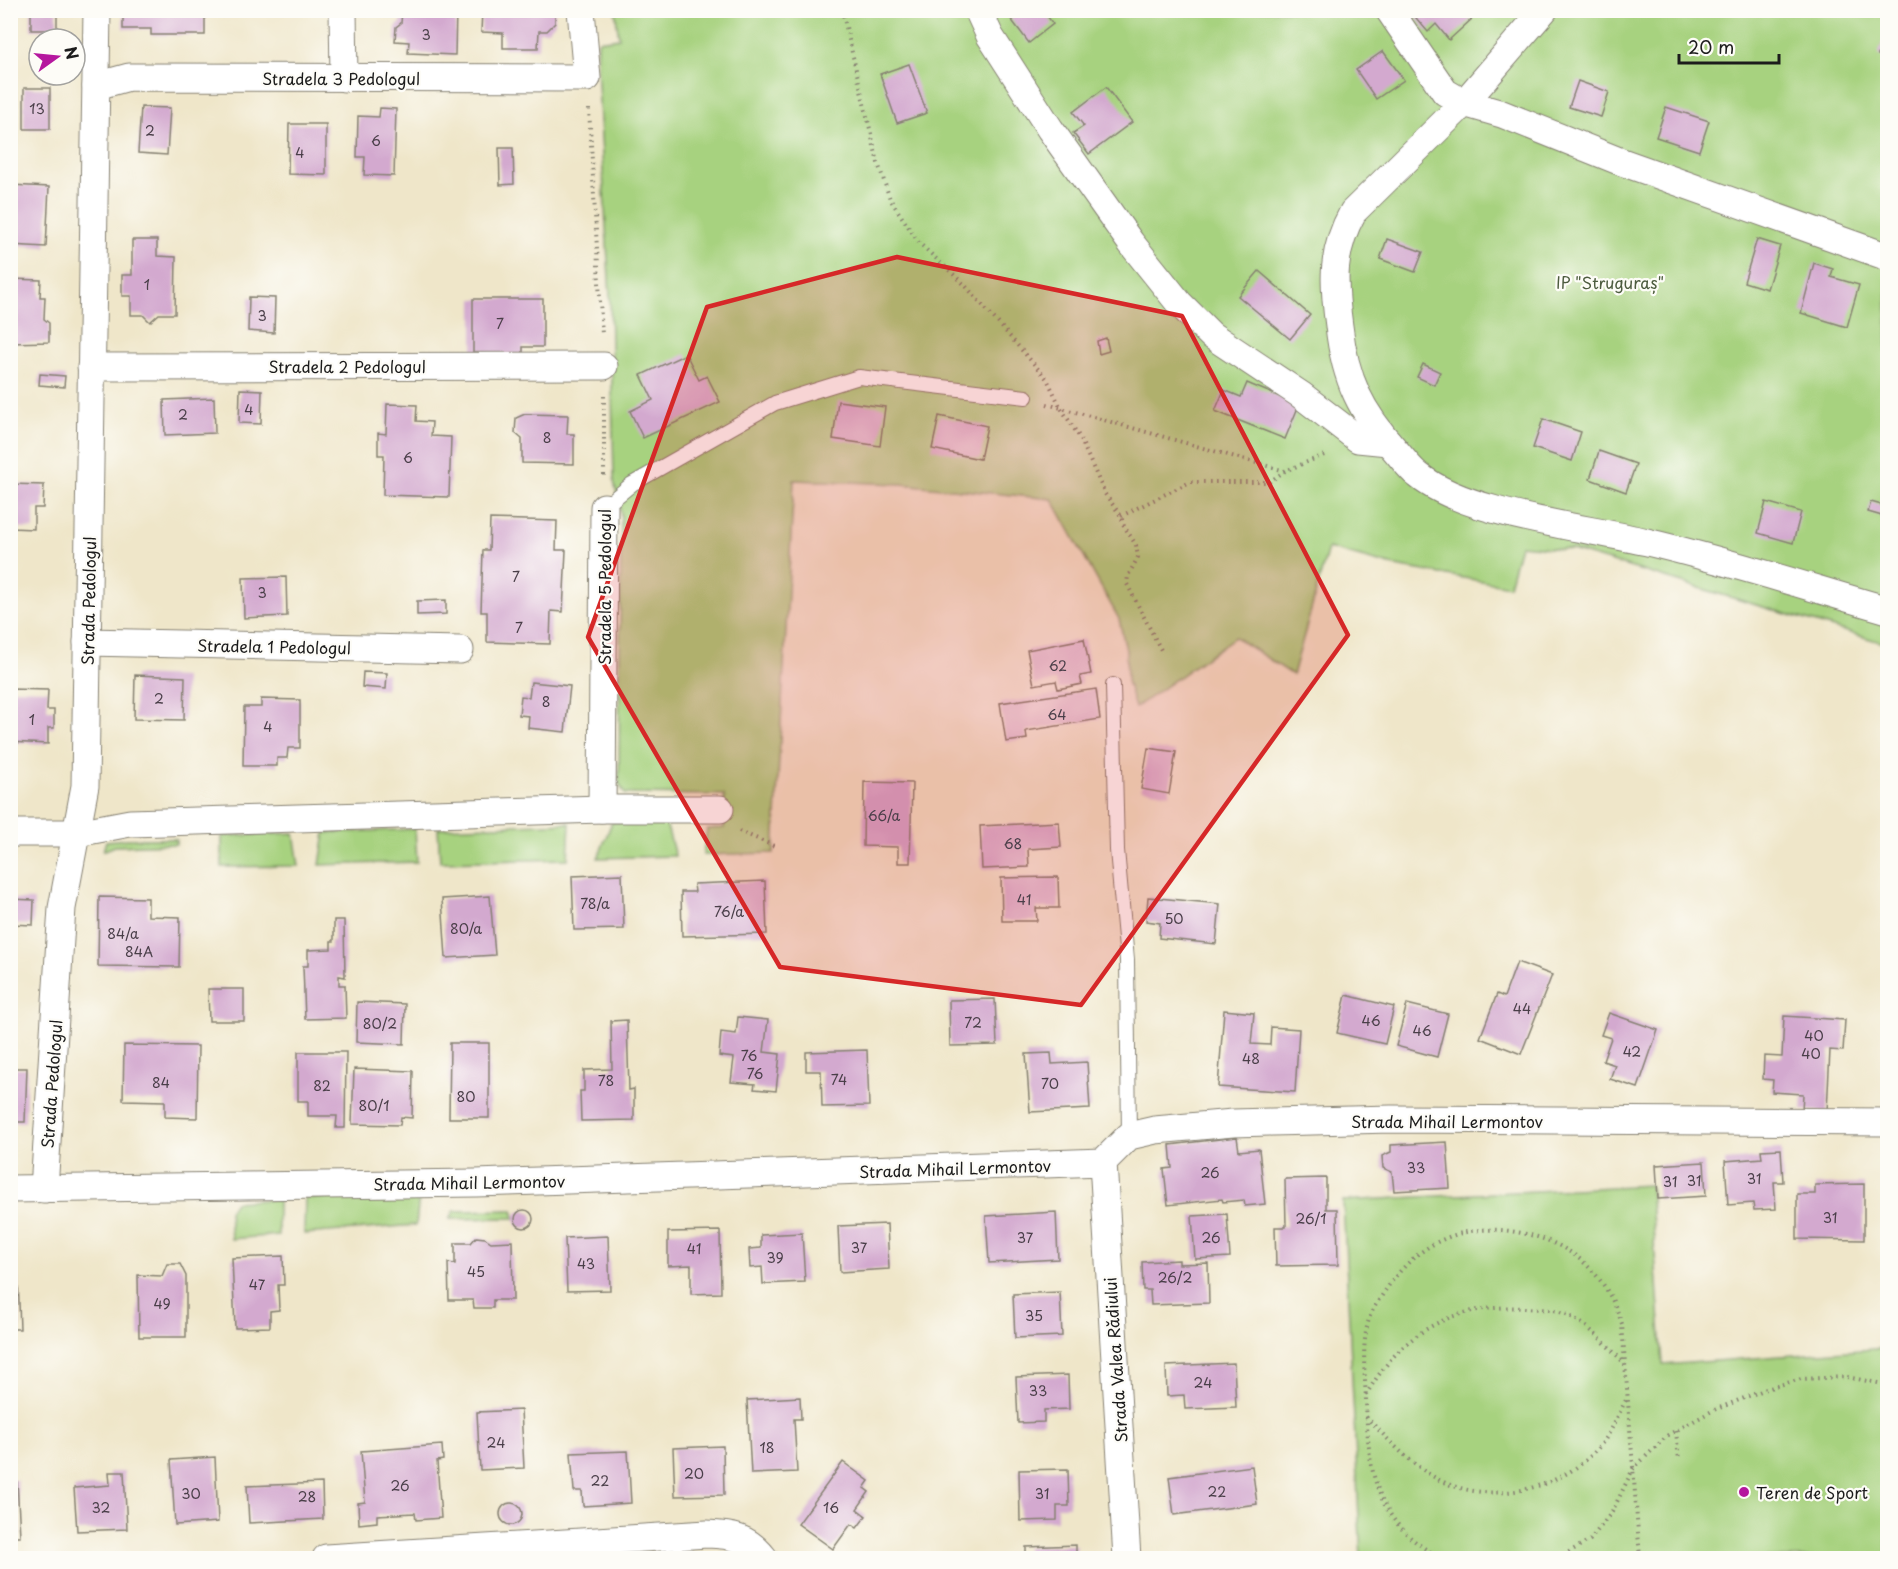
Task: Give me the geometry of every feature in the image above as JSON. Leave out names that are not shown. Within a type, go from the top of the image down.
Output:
[{"type":"street","name":"Strada Pedologul","points":[[44,1189],[62,908],[78,833],[85,786],[97,10]]},
{"type":"street","points":[[343,10],[344,78]]},
{"type":"street","points":[[581,10],[587,78]]},
{"type":"street","points":[[978,10],[990,36],[1050,129],[1131,243],[1179,303],[1211,335],[1301,395],[1358,439],[1388,442]]},
{"type":"street","points":[[1389,10],[1445,92],[1464,103],[1502,114],[1619,161],[1887,256]]},
{"type":"street","points":[[1544,10],[1464,103],[1353,212],[1342,232],[1334,264],[1341,347],[1356,396],[1388,442],[1418,475],[1449,493],[1480,505],[1647,542],[1887,610]]},
{"type":"street","name":"Stradela 3 Pedologul","points":[[96,86],[129,77],[587,78]]},
{"type":"street","name":"Stradela 2 Pedologul","points":[[91,367],[604,366]]},
{"type":"street","name":"Stradela 5 Pedologul","points":[[602,808],[604,507]]},
{"type":"street","name":"Stradela 1 Pedologul","points":[[87,642],[460,650]]},
{"type":"street","points":[[10,833],[78,833],[130,823],[602,808],[720,809]]},
{"type":"street","name":"Strada Mihail Lermontov","points":[[1129,1136],[1155,1130],[1233,1123],[1391,1119],[1887,1122]]},
{"type":"street","points":[[1103,1162],[1129,1136]]},
{"type":"street","name":"Strada Mihail Lermontov","points":[[10,1189],[476,1183],[1103,1162]]},
{"type":"street","name":"Strada Valea Rădiului","points":[[1103,1162],[1127,1558]]},
{"type":"street","points":[[326,1558],[707,1534],[735,1535],[754,1546],[764,1558]]},
{"type":"lane","points":[[604,507],[632,484],[775,403],[859,377],[1026,398]]},
{"type":"lane","points":[[1113,685],[1117,850],[1127,960],[1129,1136]]},
{"type":"path","points":[[842,10],[878,163],[890,199],[919,243],[964,284],[1047,379],[1061,408],[1080,438],[1105,494],[1121,516],[1124,526],[1136,545],[1138,557],[1128,576],[1128,584],[1161,650]]},
{"type":"path","name":"Stradela 5 Pedologul","points":[[587,78],[604,366],[604,507]]},
{"type":"path","points":[[1026,398],[1285,471]]},
{"type":"path","points":[[1121,516],[1190,482],[1269,482],[1285,471],[1358,439]]},
{"type":"path","points":[[1442,1558],[1403,1531],[1384,1504],[1375,1486],[1366,1417],[1364,1344],[1370,1317],[1398,1272],[1420,1252],[1444,1238],[1476,1230],[1525,1234],[1554,1242],[1577,1257],[1600,1278],[1614,1299],[1622,1324],[1640,1558]]},
{"type":"path","points":[[1366,1395],[1380,1371],[1414,1337],[1440,1320],[1465,1311],[1500,1306],[1563,1313],[1586,1326],[1626,1365]]},
{"type":"path","points":[[1558,1558],[1590,1540],[1612,1512],[1633,1469],[1676,1431],[1712,1411],[1755,1393],[1801,1379],[1847,1377],[1887,1385]]},
{"type":"path","points":[[1366,1417],[1420,1468],[1449,1484],[1484,1492],[1516,1492],[1563,1475],[1584,1460],[1605,1440],[1628,1397]]},
{"type":"path","points":[[1676,1431],[1679,1460]]},
{"type":"highlighted area","points":[[897,257],[1182,316],[1348,635],[1081,1005],[780,967],[588,637],[707,307]]},
{"type":"green space","name":"IP \"Struguraș\"","points":[[615,10],[1887,11],[1887,644],[1572,550],[1520,545],[1509,586],[1390,565],[1328,548],[1293,675],[1235,637],[1135,708],[1127,681],[1126,650],[1119,619],[1052,499],[901,484],[794,480],[774,853],[703,855],[707,829],[724,828],[724,795],[625,794],[619,784],[621,515],[614,481],[610,297],[597,66],[598,41],[619,38]]},
{"type":"green space","points":[[612,822],[666,823],[675,856],[598,858]]},
{"type":"green space","points":[[570,823],[568,859],[440,862],[438,828]]},
{"type":"green space","points":[[415,829],[417,862],[320,865],[325,833]]},
{"type":"green space","points":[[294,833],[299,866],[222,867],[222,836]]},
{"type":"green space","points":[[176,839],[176,844],[115,846],[103,851],[106,841]]},
{"type":"green space","points":[[1650,1185],[1663,1365],[1887,1348],[1887,1558],[1361,1558],[1343,1201]]},
{"type":"green space","points":[[419,1197],[416,1225],[304,1234],[305,1198]]},
{"type":"green space","points":[[278,1199],[278,1235],[231,1239],[229,1211],[235,1202]]},
{"type":"green space","points":[[513,1210],[515,1218],[450,1219],[454,1211]]},
{"type":"building","points":[[31,10],[57,10],[57,27],[31,27]]},
{"type":"building","points":[[123,10],[205,10],[205,35],[151,35],[151,29],[123,29]]},
{"type":"building","points":[[456,10],[455,55],[408,53],[409,42],[395,41],[396,27],[401,23],[402,11]]},
{"type":"building","points":[[482,10],[555,10],[555,23],[547,31],[539,31],[538,48],[503,48],[503,33],[481,32]]},
{"type":"building","points":[[1004,10],[1043,10],[1053,24],[1029,43]]},
{"type":"building","points":[[1422,10],[1466,10],[1473,18],[1449,40],[1436,24],[1428,32],[1416,18]]},
{"type":"building","points":[[1883,41],[1887,43],[1887,58],[1878,55]]},
{"type":"building","points":[[1383,51],[1404,80],[1376,99],[1356,70]]},
{"type":"building","points":[[909,64],[927,113],[897,123],[880,74]]},
{"type":"building","points":[[1578,81],[1609,92],[1601,117],[1569,107]]},
{"type":"building","points":[[1106,87],[1132,122],[1089,154],[1073,133],[1084,126],[1073,112]]},
{"type":"building","points":[[24,88],[50,88],[50,129],[24,129]]},
{"type":"building","points":[[141,107],[170,108],[167,155],[138,153]]},
{"type":"building","points":[[1666,107],[1709,121],[1699,151],[1656,137]]},
{"type":"building","points":[[380,108],[396,109],[394,176],[364,175],[365,157],[357,157],[358,116],[379,117]]},
{"type":"building","points":[[289,124],[326,124],[326,175],[288,174]]},
{"type":"building","points":[[499,148],[513,148],[514,184],[500,185]]},
{"type":"building","points":[[10,185],[49,187],[46,247],[10,245]]},
{"type":"building","points":[[1387,239],[1423,252],[1415,272],[1380,259]]},
{"type":"building","points":[[1757,239],[1780,246],[1767,289],[1744,282]]},
{"type":"building","points":[[132,240],[157,240],[157,256],[176,257],[175,314],[159,314],[150,322],[143,315],[131,315],[131,296],[122,296],[122,275],[132,275]]},
{"type":"building","points":[[1814,263],[1833,269],[1831,277],[1859,285],[1847,327],[1801,313]]},
{"type":"building","points":[[1259,271],[1310,315],[1290,339],[1238,296]]},
{"type":"building","points":[[10,279],[41,280],[40,297],[45,297],[44,319],[49,323],[49,342],[10,343]]},
{"type":"building","points":[[249,297],[275,298],[274,333],[248,331]]},
{"type":"building","points":[[473,299],[543,299],[543,347],[523,347],[523,355],[473,354]]},
{"type":"building","points":[[1106,338],[1109,351],[1099,354],[1097,341]]},
{"type":"building","points":[[686,354],[699,380],[707,376],[720,402],[643,438],[630,411],[653,400],[641,375]]},
{"type":"building","points":[[1423,364],[1440,372],[1434,385],[1417,377]]},
{"type":"building","points":[[40,374],[65,376],[64,387],[39,385]]},
{"type":"building","points":[[1247,383],[1299,405],[1285,439],[1215,411],[1224,390],[1241,397]]},
{"type":"building","points":[[240,389],[262,390],[261,424],[239,423]]},
{"type":"building","points":[[214,398],[215,433],[165,435],[164,400]]},
{"type":"building","points":[[838,401],[885,407],[880,446],[833,439]]},
{"type":"building","points":[[387,404],[417,405],[416,421],[432,422],[431,436],[451,437],[449,497],[383,495],[384,455],[378,455],[378,433],[386,434]]},
{"type":"building","points":[[525,414],[568,415],[567,434],[574,434],[574,464],[522,463],[522,439],[515,433],[516,418]]},
{"type":"building","points":[[939,416],[987,426],[980,459],[932,449]]},
{"type":"building","points":[[1543,419],[1581,432],[1572,461],[1533,448]]},
{"type":"building","points":[[1599,451],[1636,464],[1626,492],[1590,479]]},
{"type":"building","points":[[10,484],[44,485],[43,508],[34,508],[34,529],[10,528]]},
{"type":"building","points":[[1766,502],[1801,512],[1793,543],[1758,533]]},
{"type":"building","points":[[1871,502],[1885,506],[1882,516],[1868,512]]},
{"type":"building","points":[[490,519],[557,521],[556,550],[566,550],[563,612],[551,611],[550,644],[487,642],[487,612],[481,612],[483,550],[489,550]]},
{"type":"building","points":[[286,577],[287,616],[244,618],[243,578]]},
{"type":"building","points":[[446,600],[446,614],[417,615],[417,601]]},
{"type":"building","points":[[1084,639],[1091,674],[1080,676],[1082,684],[1058,689],[1056,681],[1034,685],[1027,650]]},
{"type":"building","points":[[363,672],[387,673],[386,689],[362,687]]},
{"type":"building","points":[[135,675],[185,677],[184,720],[134,719]]},
{"type":"building","points":[[531,682],[570,686],[565,732],[528,728],[529,716],[519,715],[521,696],[529,697]]},
{"type":"building","points":[[10,689],[48,690],[47,710],[54,710],[54,728],[48,728],[48,744],[10,742]]},
{"type":"building","points":[[1096,689],[1100,719],[1026,731],[1027,739],[1006,742],[1000,703]]},
{"type":"building","points":[[261,699],[300,700],[300,748],[288,748],[287,758],[277,758],[277,766],[243,766],[244,707],[261,707]]},
{"type":"building","points":[[1148,748],[1176,752],[1169,794],[1141,789]]},
{"type":"building","points":[[864,782],[912,783],[910,863],[898,863],[898,847],[863,846]]},
{"type":"building","points":[[1059,822],[1061,847],[1028,849],[1029,867],[982,869],[980,826]]},
{"type":"building","points":[[622,874],[624,929],[574,930],[572,876]]},
{"type":"building","points":[[1058,877],[1059,908],[1036,908],[1037,921],[1002,921],[1001,878]]},
{"type":"building","points":[[765,881],[767,934],[682,936],[681,892],[695,892],[694,884]]},
{"type":"building","points":[[490,896],[495,955],[446,958],[442,899]]},
{"type":"building","points":[[99,897],[148,898],[148,916],[180,917],[179,967],[98,966]]},
{"type":"building","points":[[1148,897],[1220,904],[1216,944],[1159,938],[1160,923],[1146,921]]},
{"type":"building","points":[[10,899],[34,900],[33,925],[10,924]]},
{"type":"building","points":[[334,920],[344,920],[345,977],[339,976],[339,985],[345,985],[346,1018],[305,1019],[303,966],[308,966],[308,950],[331,949],[331,941],[334,941]]},
{"type":"building","points":[[1517,962],[1552,975],[1521,1054],[1480,1038],[1497,994],[1504,997]]},
{"type":"building","points":[[208,989],[244,989],[244,1021],[209,1021]]},
{"type":"building","points":[[1346,995],[1394,1007],[1385,1044],[1337,1033]]},
{"type":"building","points":[[995,999],[997,1045],[950,1046],[949,1000]]},
{"type":"building","points":[[357,1002],[405,1004],[404,1044],[356,1042]]},
{"type":"building","points":[[1407,1004],[1448,1014],[1437,1057],[1396,1046]]},
{"type":"building","points":[[1224,1010],[1254,1013],[1251,1044],[1270,1045],[1271,1027],[1299,1029],[1295,1092],[1218,1087]]},
{"type":"building","points":[[1609,1013],[1658,1030],[1638,1088],[1610,1079],[1615,1065],[1603,1061],[1611,1038],[1601,1035]]},
{"type":"building","points":[[1784,1016],[1845,1020],[1843,1051],[1830,1050],[1827,1112],[1802,1110],[1803,1094],[1772,1092],[1773,1080],[1763,1079],[1764,1056],[1782,1057]]},
{"type":"building","points":[[738,1017],[768,1020],[764,1052],[780,1054],[776,1091],[754,1089],[755,1084],[731,1082],[734,1058],[719,1056],[721,1032],[736,1034]]},
{"type":"building","points":[[627,1020],[629,1090],[634,1089],[634,1120],[581,1121],[580,1091],[584,1091],[584,1070],[612,1069],[611,1021]]},
{"type":"building","points":[[450,1043],[489,1043],[489,1118],[449,1118]]},
{"type":"building","points":[[124,1045],[198,1046],[197,1118],[165,1117],[165,1101],[123,1100]]},
{"type":"building","points":[[867,1050],[869,1106],[822,1107],[821,1071],[806,1071],[806,1052]]},
{"type":"building","points":[[298,1052],[346,1052],[345,1128],[336,1128],[337,1116],[308,1116],[308,1101],[298,1101]]},
{"type":"building","points":[[1051,1053],[1052,1064],[1087,1062],[1090,1109],[1030,1112],[1026,1054]]},
{"type":"building","points":[[10,1068],[27,1068],[25,1122],[10,1122]]},
{"type":"building","points":[[354,1069],[413,1071],[412,1118],[401,1117],[400,1125],[352,1124]]},
{"type":"building","points":[[1237,1137],[1239,1151],[1259,1149],[1265,1204],[1245,1206],[1244,1200],[1223,1202],[1222,1199],[1168,1205],[1164,1169],[1172,1168],[1170,1145]]},
{"type":"building","points":[[1447,1142],[1450,1188],[1394,1191],[1392,1172],[1383,1168],[1382,1156],[1391,1152],[1391,1145]]},
{"type":"building","points":[[1781,1149],[1783,1182],[1774,1182],[1776,1209],[1754,1210],[1753,1203],[1728,1205],[1725,1161],[1762,1158],[1761,1150]]},
{"type":"building","points":[[1704,1162],[1706,1196],[1658,1199],[1656,1165]]},
{"type":"building","points":[[1326,1178],[1326,1209],[1337,1209],[1338,1265],[1276,1266],[1275,1227],[1286,1227],[1285,1179]]},
{"type":"building","points":[[1864,1184],[1864,1240],[1797,1239],[1797,1194],[1815,1194],[1815,1185]]},
{"type":"building","points":[[524,1210],[530,1213],[533,1219],[530,1225],[524,1228],[518,1225],[515,1219],[518,1213]]},
{"type":"building","points":[[1056,1212],[1058,1259],[989,1263],[986,1216]]},
{"type":"building","points":[[1227,1214],[1230,1257],[1195,1259],[1192,1216]]},
{"type":"building","points":[[887,1224],[889,1269],[840,1272],[838,1226]]},
{"type":"building","points":[[720,1231],[721,1293],[691,1294],[691,1265],[668,1266],[668,1232]]},
{"type":"building","points":[[802,1233],[805,1282],[763,1284],[762,1267],[750,1268],[749,1249],[761,1248],[761,1235]]},
{"type":"building","points":[[608,1236],[610,1290],[567,1291],[565,1238]]},
{"type":"building","points":[[476,1237],[485,1238],[491,1242],[512,1241],[513,1300],[493,1300],[493,1308],[474,1308],[473,1300],[449,1300],[448,1263],[455,1264],[455,1243],[471,1243]]},
{"type":"building","points":[[283,1256],[284,1285],[278,1285],[279,1310],[270,1311],[270,1327],[235,1328],[232,1258]]},
{"type":"building","points":[[1179,1260],[1179,1264],[1208,1263],[1209,1303],[1151,1305],[1150,1290],[1143,1290],[1142,1262]]},
{"type":"building","points":[[167,1264],[180,1264],[186,1276],[186,1337],[139,1337],[138,1275],[162,1276]]},
{"type":"building","points":[[10,1276],[18,1276],[20,1329],[10,1329]]},
{"type":"building","points":[[1060,1292],[1062,1336],[1015,1338],[1013,1294]]},
{"type":"building","points":[[1234,1363],[1236,1407],[1185,1409],[1184,1395],[1167,1396],[1166,1366]]},
{"type":"building","points":[[1068,1375],[1069,1409],[1044,1410],[1044,1422],[1018,1423],[1016,1377]]},
{"type":"building","points":[[800,1397],[801,1419],[794,1419],[797,1472],[751,1474],[747,1400]]},
{"type":"building","points":[[521,1410],[524,1468],[480,1470],[477,1412]]},
{"type":"building","points":[[442,1445],[443,1460],[437,1461],[441,1518],[416,1520],[415,1513],[377,1515],[377,1522],[359,1524],[358,1503],[365,1502],[361,1451]]},
{"type":"building","points":[[723,1446],[724,1495],[675,1496],[673,1448]]},
{"type":"building","points":[[628,1451],[631,1503],[583,1506],[582,1491],[574,1491],[571,1453]]},
{"type":"building","points":[[215,1457],[218,1522],[175,1525],[171,1460]]},
{"type":"building","points":[[843,1462],[869,1481],[864,1488],[869,1492],[857,1509],[866,1516],[857,1528],[851,1524],[833,1549],[798,1524]]},
{"type":"building","points":[[1252,1466],[1257,1504],[1174,1515],[1169,1477]]},
{"type":"building","points":[[1068,1469],[1069,1506],[1057,1506],[1057,1520],[1020,1521],[1019,1470]]},
{"type":"building","points":[[109,1472],[124,1472],[127,1529],[77,1531],[74,1488],[110,1485]]},
{"type":"building","points":[[10,1480],[17,1480],[20,1536],[10,1536]]},
{"type":"building","points":[[322,1483],[323,1519],[249,1523],[247,1486]]},
{"type":"building","points":[[511,1503],[519,1506],[522,1514],[519,1522],[511,1525],[503,1522],[500,1514],[503,1506]]},
{"type":"building","points":[[1076,1545],[1076,1558],[1026,1558],[1026,1547]]},
{"type":"place","name":"Teren de Sport","points":[[1744,1492]]}]
